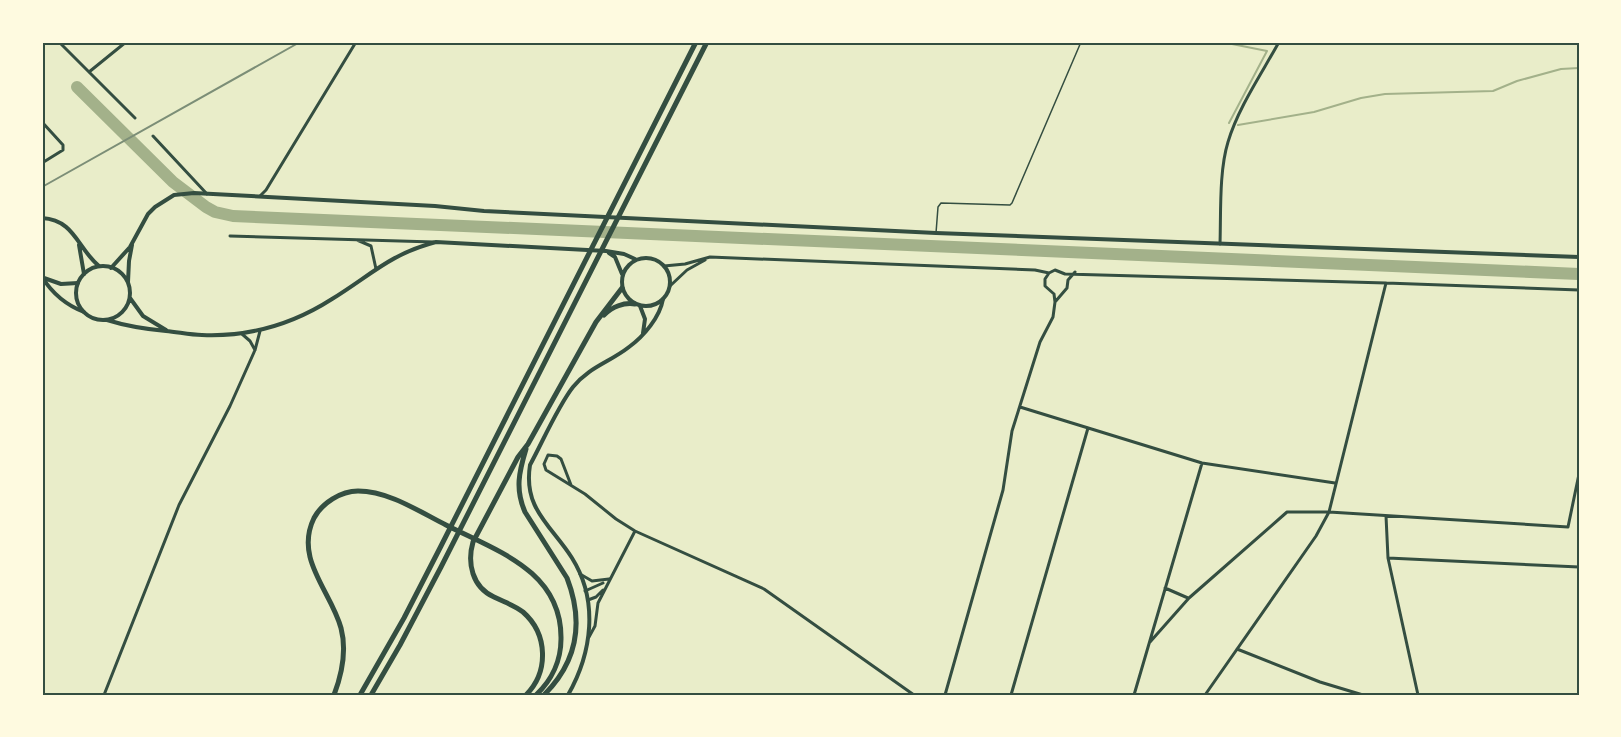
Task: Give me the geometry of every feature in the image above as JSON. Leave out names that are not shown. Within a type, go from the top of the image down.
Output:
[{"type":"highway","points":[[360,695],[414,597],[696,42]]},
{"type":"highway","points":[[371,695],[413,621],[707,42]]},
{"type":"highway","points":[[526,695],[536,684],[543,665],[543,648],[538,632],[524,613],[482,589],[473,576],[470,560],[473,542],[518,457],[528,444],[596,322],[622,288]]},
{"type":"highway","points":[[596,322],[609,310],[628,302],[638,305]]},
{"type":"highway","points":[[528,444],[518,477],[520,500],[528,517],[567,578],[572,590],[576,615],[575,638],[569,660],[562,674],[544,695]]},
{"type":"highway","points":[[334,695],[342,674],[343,638],[336,614],[309,556],[308,538],[314,519],[323,506],[348,492],[359,491],[389,498],[425,515],[486,545],[521,564],[534,574],[549,592],[556,606],[561,629],[560,655],[552,676],[536,695]]},
{"type":"main road","points":[[111,267],[133,242],[148,214],[155,207],[174,195],[194,193],[435,206],[484,211],[936,233],[1579,257]]},
{"type":"main road","points":[[42,218],[60,222],[73,232],[87,255],[99,266]]},
{"type":"main road","points":[[78,241],[84,274]]},
{"type":"main road","points":[[133,242],[129,261],[129,297],[142,316],[166,331]]},
{"type":"main road","points":[[42,277],[65,303],[94,319],[149,330],[199,335],[242,334],[260,331],[308,313],[394,256],[436,242],[606,251],[624,254],[635,260]]},
{"type":"main road","points":[[606,251],[615,257],[622,275],[622,288],[625,294],[638,305],[645,320],[643,334]]},
{"type":"main road","points":[[568,695],[582,665],[589,637],[588,600],[572,559],[533,504],[528,478],[530,465],[572,388],[586,374],[629,348],[661,311],[663,299],[670,286],[668,272],[659,261],[648,257],[635,260],[625,268],[622,275]]},
{"type":"main road","points":[[84,312],[76,299],[78,284],[84,274],[99,266],[111,267],[124,276],[128,283]]},
{"type":"main road","points":[[42,277],[61,284],[78,284]]},
{"type":"main road","points":[[107,320],[114,318],[124,309],[129,297]]},
{"type":"main road","points":[[638,305],[649,306],[663,299]]},
{"type":"street","points":[[59,42],[135,118]]},
{"type":"street","points":[[89,72],[126,42]]},
{"type":"street","points":[[260,196],[311,118],[356,42]]},
{"type":"street","points":[[1220,244],[1221,193],[1227,144],[1233,125],[1279,42]]},
{"type":"street","points":[[42,122],[63,145],[63,150],[42,163]]},
{"type":"street","points":[[153,136],[207,194]]},
{"type":"street","points":[[230,236],[436,242]]},
{"type":"street","points":[[352,239],[371,246],[376,269]]},
{"type":"street","points":[[670,286],[687,270],[710,257]]},
{"type":"street","points":[[664,266],[685,264],[710,257],[1035,270],[1049,273]]},
{"type":"street","points":[[1035,270],[1045,279]]},
{"type":"street","points":[[945,695],[1003,490],[1012,431],[1040,342],[1053,317],[1054,294],[1045,286],[1045,279],[1049,273],[1055,270],[1065,273],[1579,290]]},
{"type":"street","points":[[1068,280],[1075,272]]},
{"type":"street","points":[[1055,302],[1067,288],[1068,280],[1065,273]]},
{"type":"street","points":[[1205,695],[1316,536],[1329,512],[1386,283]]},
{"type":"street","points":[[1054,294],[1061,293]]},
{"type":"street","points":[[104,695],[179,505],[230,406],[255,350],[260,331]]},
{"type":"street","points":[[242,334],[255,350]]},
{"type":"street","points":[[1020,406],[1202,463],[1335,483]]},
{"type":"street","points":[[1011,695],[1088,428]]},
{"type":"street","points":[[571,485],[561,459],[548,455],[544,464],[546,470],[635,531],[764,589],[914,695]]},
{"type":"street","points":[[1134,695],[1202,463]]},
{"type":"street","points":[[1150,642],[1189,598],[1287,512],[1329,512],[1568,527],[1579,474]]},
{"type":"street","points":[[1386,516],[1388,558],[1419,695]]},
{"type":"street","points":[[589,637],[595,626],[598,603],[635,531]]},
{"type":"street","points":[[1388,558],[1579,567]]},
{"type":"street","points":[[579,574],[592,581],[609,581]]},
{"type":"street","points":[[585,591],[609,581]]},
{"type":"street","points":[[588,600],[597,597],[609,581]]},
{"type":"street","points":[[1165,588],[1189,598]]},
{"type":"street","points":[[1237,649],[1320,682],[1363,695]]},
{"type":"lane","points":[[936,233],[940,203],[1010,205],[1012,203],[1081,42]]},
{"type":"waterway","points":[[1222,42],[1267,51],[1229,123]]},
{"type":"waterway","points":[[1238,125],[1314,112],[1361,98],[1385,94],[1493,91],[1517,81],[1561,69],[1579,68]]},
{"type":"waterway","points":[[77,87],[173,182],[206,207],[215,212],[233,216],[1579,274]]},
{"type":"railway","points":[[42,187],[300,42]]}]
